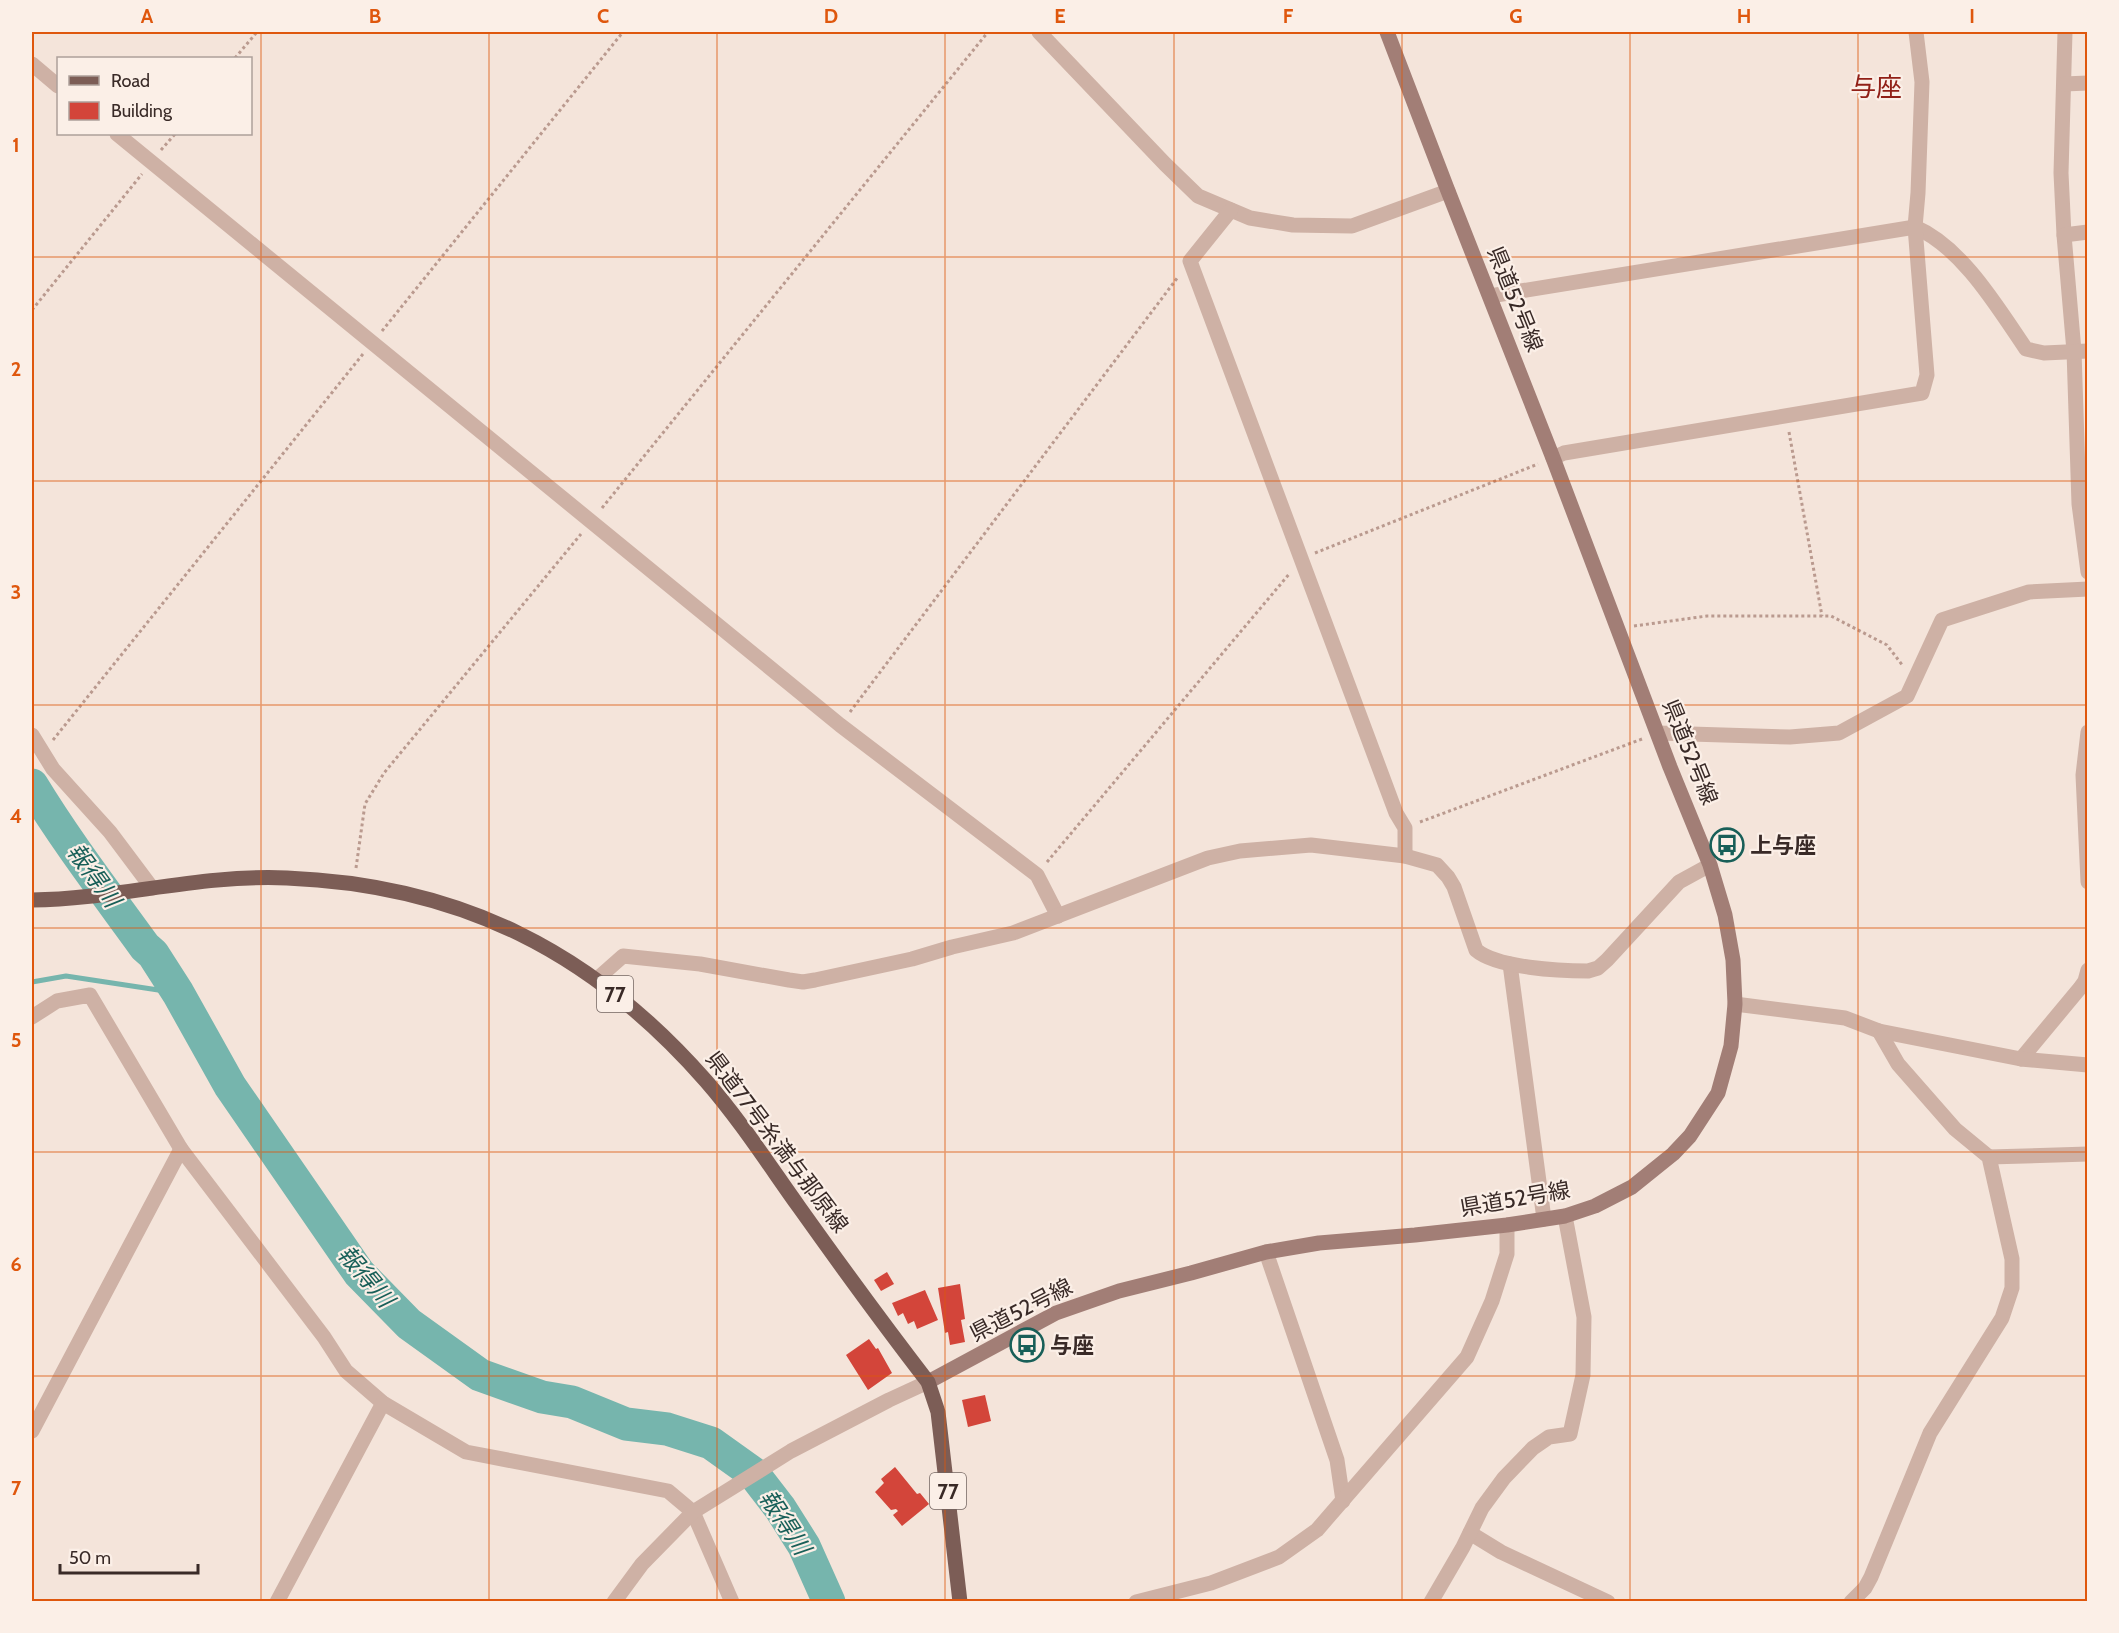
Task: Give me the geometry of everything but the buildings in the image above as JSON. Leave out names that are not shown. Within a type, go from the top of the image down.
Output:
[{"type":"main road","name":"県道52号線","points":[[928,1382],[1056,1313],[1119,1291],[1266,1252],[1319,1243],[1507,1225],[1565,1215],[1595,1206],[1632,1187],[1673,1154],[1690,1136],[1718,1093],[1731,1046],[1736,1004],[1733,960],[1725,915],[1710,865],[1670,767],[1553,458],[1387,32]]},
{"type":"main road","name":"県道77号糸満与那原線","points":[[36,900],[247,878],[286,878],[353,883],[423,897],[485,919],[528,937],[597,979],[640,1013],[707,1082],[928,1382],[939,1422],[960,1602]]},
{"type":"street","points":[[1039,32],[1197,196],[1250,218],[1293,225],[1352,226],[1448,191]]},
{"type":"street","points":[[1553,458],[1564,453],[1922,393],[1927,375],[1915,227],[1922,82],[1916,32]]},
{"type":"street","points":[[2066,32],[2061,174],[2064,235],[2081,351],[2079,504],[2088,572]]},
{"type":"street","points":[[32,64],[57,85]]},
{"type":"street","points":[[2064,84],[2088,83]]},
{"type":"street","points":[[118,135],[840,725],[1037,875],[1058,916]]},
{"type":"street","points":[[1231,210],[1190,261],[1396,813],[1405,828],[1405,856]]},
{"type":"street","points":[[1490,296],[1915,227],[1929,233],[1966,268],[1988,293],[2026,349],[2044,353],[2081,351]]},
{"type":"street","points":[[2064,235],[2088,232]]},
{"type":"street","points":[[1658,733],[1790,737],[1839,733],[1907,696],[1942,620],[2029,592],[2088,589]]},
{"type":"street","points":[[2088,732],[2083,775],[2088,882]]},
{"type":"street","points":[[32,735],[53,769],[110,832],[152,888]]},
{"type":"street","points":[[597,979],[623,956],[700,964],[803,982],[912,959],[1013,933],[1192,863],[1240,850],[1311,845],[1405,856],[1437,865],[1454,887],[1476,950],[1488,958],[1509,964],[1577,971],[1598,968],[1679,882],[1710,865]]},
{"type":"street","points":[[1509,964],[1544,1219]]},
{"type":"street","points":[[2020,1059],[2080,988],[2088,970]]},
{"type":"street","points":[[32,1017],[57,1001],[90,995],[181,1149],[324,1337],[346,1371],[383,1403],[466,1452],[668,1491],[693,1512],[732,1602]]},
{"type":"street","points":[[1736,1004],[1845,1017],[1879,1031],[2020,1059],[2088,1065]]},
{"type":"street","points":[[1851,1602],[1865,1588],[1871,1577],[1930,1433],[2002,1318],[2013,1281],[2012,1259],[1989,1157],[1948,1121],[1898,1064],[1879,1031]]},
{"type":"street","points":[[32,1431],[181,1149]]},
{"type":"street","points":[[1989,1157],[2088,1154]]},
{"type":"street","points":[[1431,1602],[1491,1495],[1533,1448],[1550,1437],[1570,1434],[1583,1374],[1584,1317],[1565,1215]]},
{"type":"street","points":[[1136,1602],[1210,1583],[1279,1557],[1317,1530],[1467,1357],[1492,1301],[1507,1254],[1507,1225]]},
{"type":"street","points":[[1266,1252],[1337,1461],[1343,1501]]},
{"type":"street","points":[[614,1602],[642,1564],[693,1512],[791,1451],[928,1382]]},
{"type":"street","points":[[277,1602],[383,1403]]},
{"type":"street","points":[[1470,1533],[1501,1552],[1608,1602]]},
{"type":"path","points":[[236,57],[256,32]]},
{"type":"path","points":[[43,753],[623,32]]},
{"type":"path","points":[[353,883],[364,804],[384,773],[592,521],[988,32]]},
{"type":"path","points":[[32,310],[151,163]]},
{"type":"path","points":[[840,725],[1190,261]]},
{"type":"path","points":[[1786,415],[1822,616]]},
{"type":"path","points":[[1037,875],[1301,558],[1553,458]]},
{"type":"path","points":[[1617,629],[1707,616],[1831,616],[1887,645],[1914,681]]},
{"type":"path","points":[[1405,828],[1658,733]]},
{"type":"waterway","name":"報得川","points":[[32,785],[87,867],[145,947],[153,954],[178,993],[230,1086],[359,1273],[409,1324],[480,1375],[542,1397],[572,1402],[626,1424],[667,1429],[711,1443],[753,1473],[780,1508],[804,1546],[829,1602]]},
{"type":"waterway","points":[[32,982],[66,976],[178,993]]},
{"type":"place","name":"上与座","points":[[1727,845]]},
{"type":"place","name":"与座","points":[[1027,1345]]},
{"type":"district","name":"与座","points":[[1876,87]]}]
